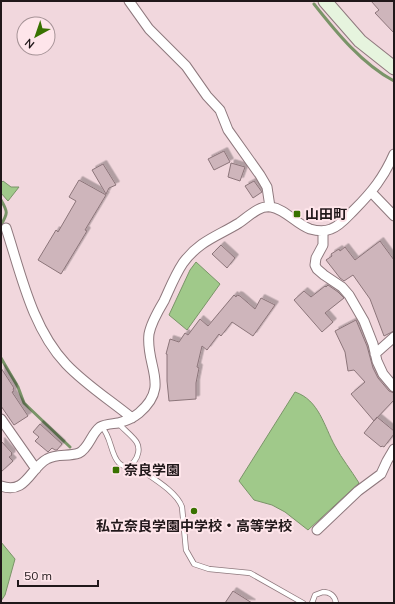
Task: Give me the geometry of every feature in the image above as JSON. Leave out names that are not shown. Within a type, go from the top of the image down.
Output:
[{"type":"main road","points":[[324,1],[360,41],[394,68]]},
{"type":"street","points":[[129,1],[149,29],[186,66],[207,96],[220,110],[228,130],[267,187],[270,207]]},
{"type":"street","points":[[1,486],[13,488],[20,486],[46,459],[56,455],[72,455],[80,452],[97,430],[102,426],[118,423],[132,418],[147,404],[155,389],[156,380],[150,355],[150,333],[156,316],[183,263],[208,239],[238,224],[256,211],[270,207],[280,210],[309,228],[323,231],[330,230],[341,223],[371,192],[385,173],[394,154]]},
{"type":"street","points":[[371,192],[394,216]]},
{"type":"street","points":[[6,228],[35,314],[48,342],[66,364],[82,380],[132,418]]},
{"type":"street","points":[[323,231],[323,245],[316,258],[315,265],[317,269],[342,287],[349,295],[364,321],[375,354],[384,374],[394,387]]},
{"type":"street","points":[[375,354],[394,337]]},
{"type":"street","points":[[1,419],[36,469]]},
{"type":"street","points":[[317,530],[358,491],[381,474],[394,450]]},
{"type":"lane","points":[[102,426],[109,437],[115,458],[120,464],[126,466],[133,464],[139,454],[137,442],[118,423]]},
{"type":"lane","points":[[133,464],[166,488],[180,502],[182,507],[186,550],[194,564],[209,569],[242,571],[250,573],[303,603]]},
{"type":"lane","points":[[312,603],[316,596],[323,592],[334,596],[336,603]]},
{"type":"shaded area","points":[[3,181],[11,187],[19,187],[8,201],[1,193],[1,183]]},
{"type":"shaded area","points":[[196,262],[220,284],[187,330],[169,315],[190,270]]},
{"type":"shaded area","points":[[295,392],[310,401],[320,414],[338,451],[359,483],[308,530],[285,512],[272,505],[254,500],[239,481]]},
{"type":"shaded area","points":[[1,542],[15,559],[5,595],[1,601]]},
{"type":"building","points":[[371,1],[394,1],[394,33],[375,13],[379,10]]},
{"type":"building","points":[[224,151],[230,162],[214,170],[208,159]]},
{"type":"building","points":[[231,163],[245,167],[240,181],[228,177]]},
{"type":"building","points":[[103,164],[116,185],[109,188],[106,194],[92,170]]},
{"type":"building","points":[[79,180],[106,195],[85,230],[87,231],[61,274],[38,260],[56,230],[58,232],[76,201],[69,197]]},
{"type":"building","points":[[254,181],[262,192],[253,198],[245,186]]},
{"type":"building","points":[[380,241],[394,260],[394,331],[384,336],[370,299],[353,275],[344,281],[326,260],[332,256],[331,254],[339,249],[340,251],[345,247],[355,260]]},
{"type":"building","points":[[221,245],[235,258],[227,268],[212,254]]},
{"type":"building","points":[[328,285],[344,298],[325,313],[333,322],[322,332],[294,300],[304,291],[311,297]]},
{"type":"building","points":[[234,295],[236,297],[237,295],[240,296],[255,309],[261,298],[275,305],[253,336],[232,322],[221,336],[219,334],[207,350],[202,346],[197,367],[199,368],[196,383],[196,399],[169,401],[166,354],[170,339],[179,342],[185,333],[188,335],[200,319],[208,326]]},
{"type":"building","points":[[356,320],[378,378],[389,391],[394,393],[394,400],[374,421],[351,394],[365,382],[354,370],[348,371],[345,352],[335,331]]},
{"type":"building","points":[[1,368],[14,388],[14,391],[12,392],[28,416],[14,425],[1,406]]},
{"type":"building","points":[[377,417],[394,431],[394,434],[384,447],[381,447],[364,433]]},
{"type":"building","points":[[40,424],[62,444],[57,450],[52,448],[48,452],[35,441],[39,437],[33,432]]},
{"type":"building","points":[[1,441],[12,453],[9,457],[13,461],[1,472]]},
{"type":"building","points":[[233,591],[252,603],[225,603]]},
{"type":"waterway","points":[[314,4],[360,57],[382,74],[394,81]]},
{"type":"waterway","points":[[1,200],[6,212],[5,218],[1,225]]},
{"type":"waterway","points":[[1,358],[18,387],[24,403],[70,447]]},
{"type":"place","name":"山田町","points":[[297,214]]},
{"type":"place","name":"奈良学園","points":[[116,470]]},
{"type":"place","name":"私立奈良学園中学校・高等学校","points":[[194,511]]}]
